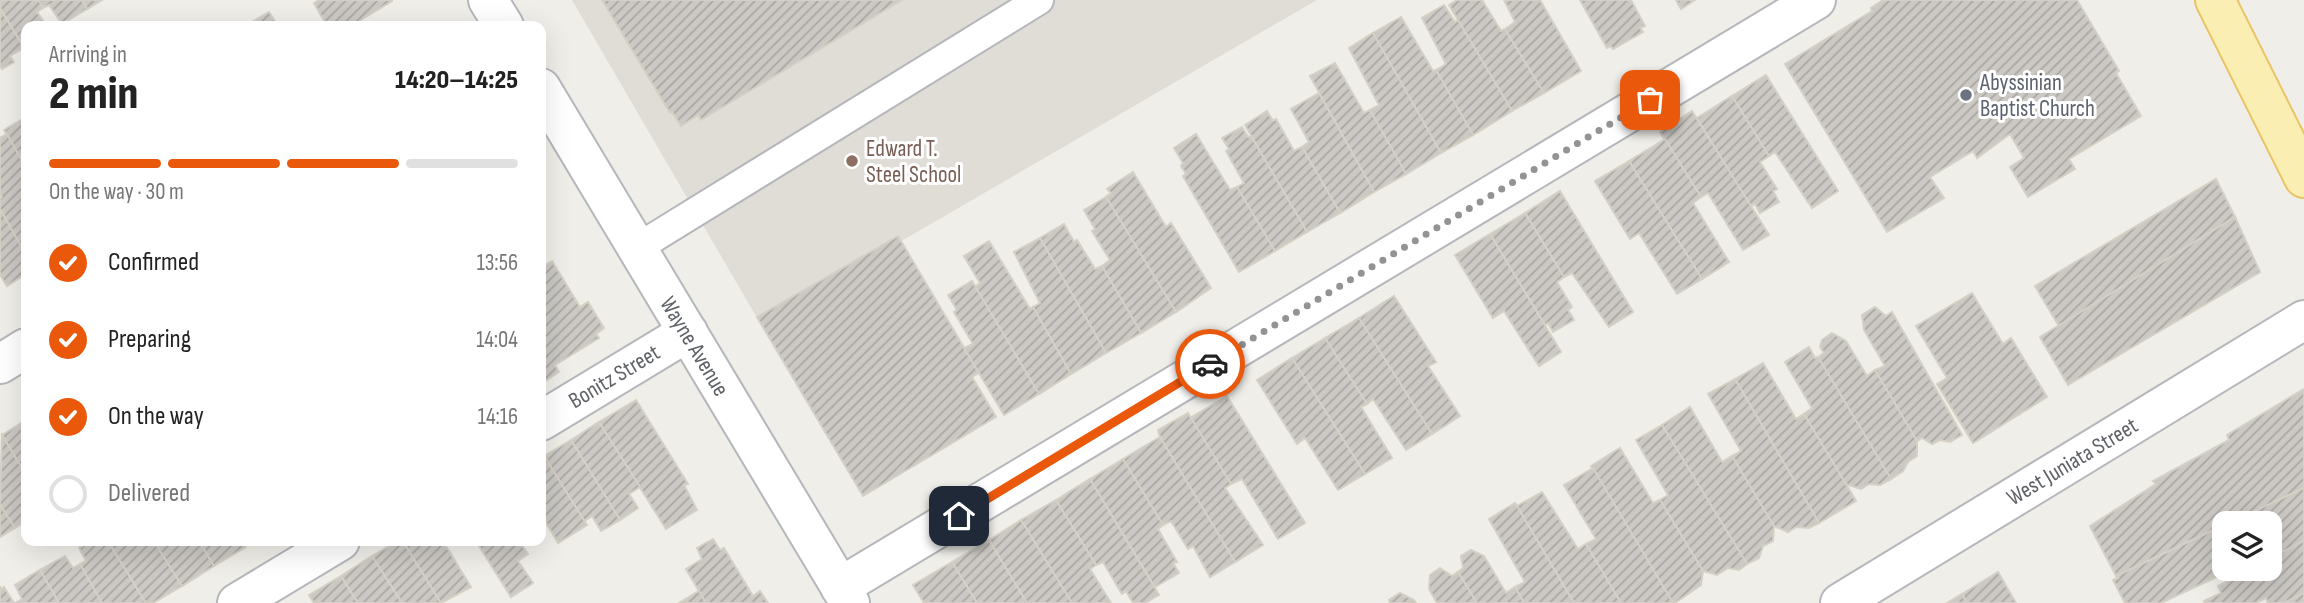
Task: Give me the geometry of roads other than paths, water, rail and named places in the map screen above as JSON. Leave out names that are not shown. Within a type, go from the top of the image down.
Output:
[{"type":"main road","points":[[2215,0],[2301,162]]},
{"type":"street","points":[[488,0],[501,21]]},
{"type":"street","points":[[845,595],[1816,0]]},
{"type":"street","name":"Wayne Avenue","points":[[546,96],[845,595]]},
{"type":"street","name":"West Juniata Street","points":[[1840,603],[2304,320]]},
{"type":"street","name":"Bonitz Street","points":[[546,418],[688,332]]},
{"type":"street","points":[[0,364],[21,351]]},
{"type":"street","points":[[237,603],[332,546]]},
{"type":"lane","points":[[637,248],[1039,0]]},
{"type":"place","name":"Abyssinian Baptist Church","points":[[1966,95]]},
{"type":"place","name":"Edward T. Steel School","points":[[852,161]]}]
